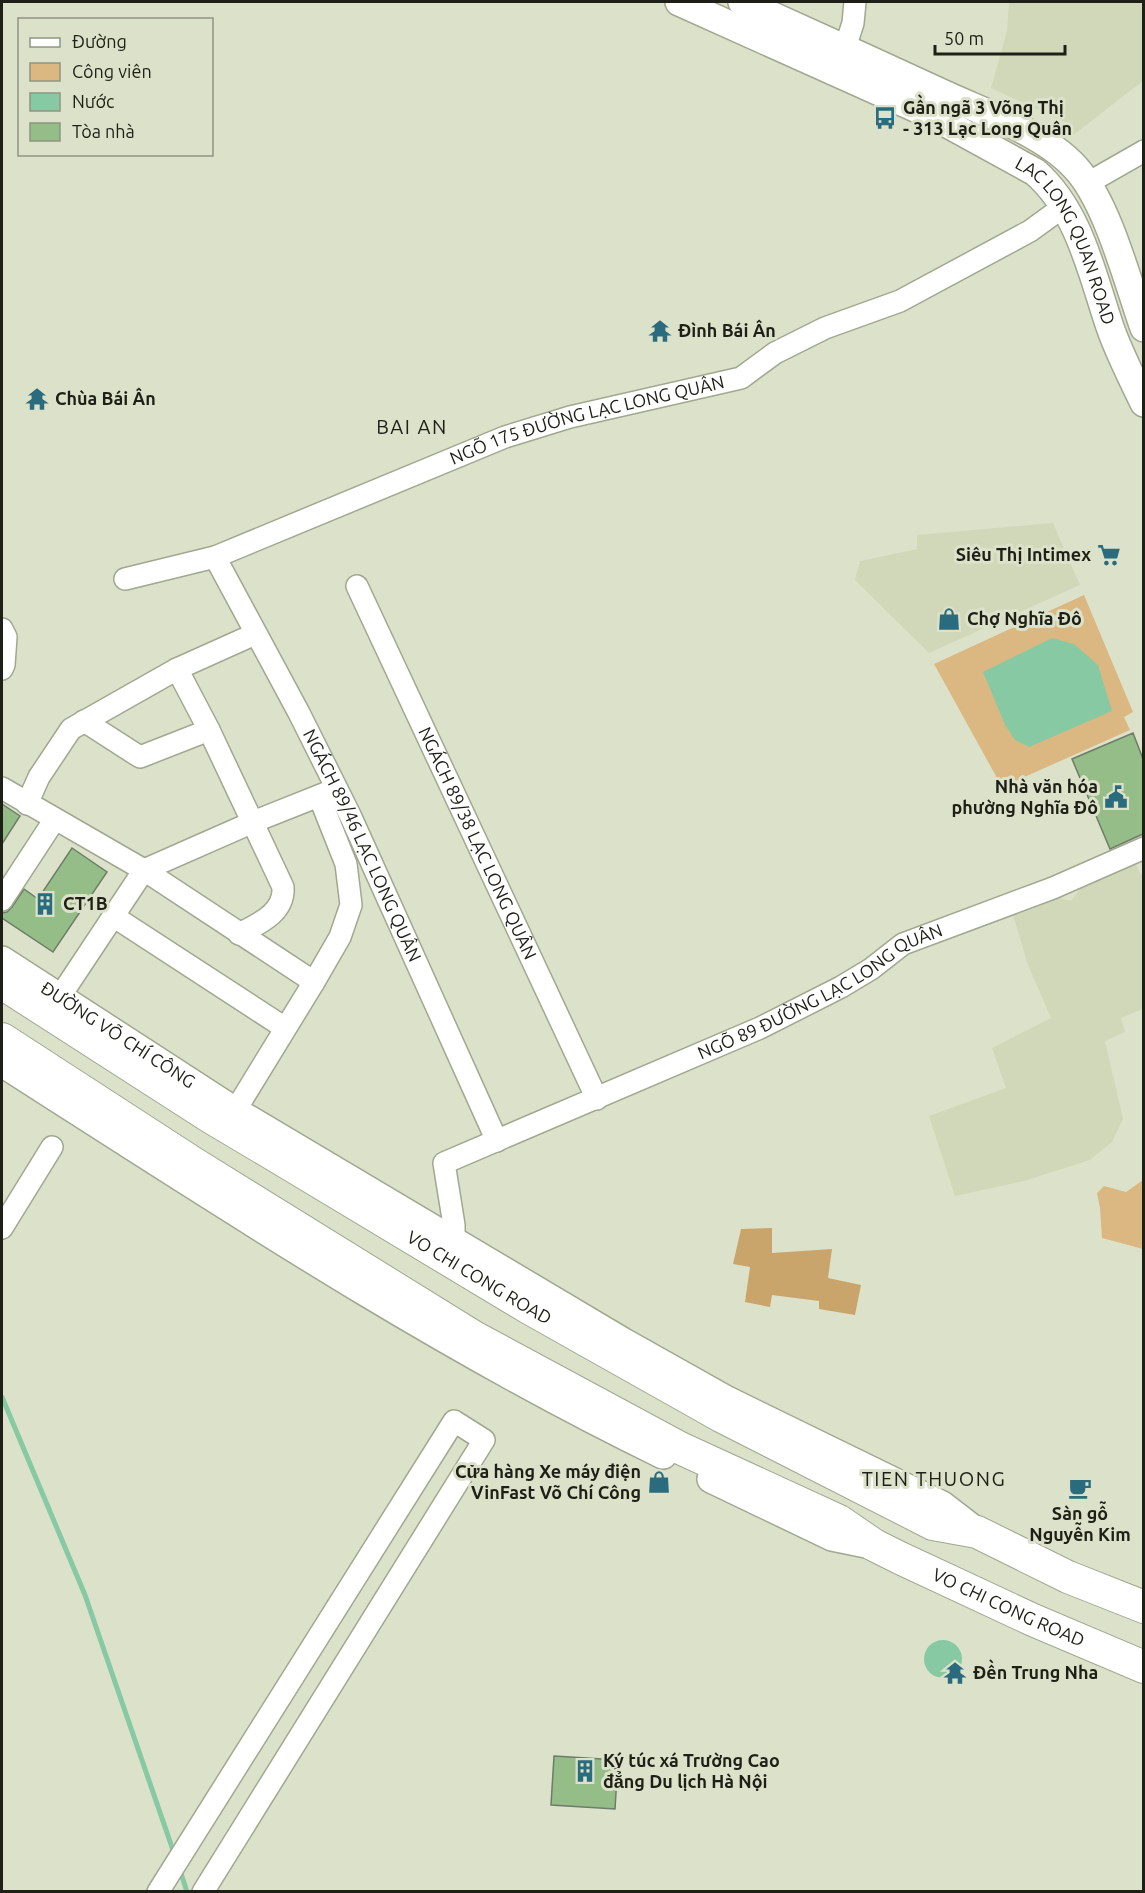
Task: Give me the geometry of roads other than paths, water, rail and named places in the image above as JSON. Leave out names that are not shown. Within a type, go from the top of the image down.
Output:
[{"type":"highway","name":"VO CHI CONG ROAD","points":[[2,982],[232,1130],[529,1308],[711,1411],[933,1524],[978,1532],[1068,1577],[1143,1607]]},
{"type":"highway","name":"VO CHI CONG ROAD","points":[[2,1039],[193,1163],[474,1337],[680,1448],[839,1521],[874,1545],[1033,1620],[1143,1667]]},
{"type":"main road","name":"LAC LONG QUAN ROAD","points":[[679,2],[794,40],[845,48],[1020,129],[1064,156],[1088,183],[1101,209],[1143,328]]},
{"type":"main road","name":"LAC LONG QUAN ROAD","points":[[742,2],[794,40],[1023,164],[1046,182],[1082,242],[1111,330],[1143,403]]},
{"type":"main road","name":"ĐƯỜNG VÕ CHÍ CÔNG","points":[[2,960],[235,1111]]},
{"type":"main road","name":"VO CHI CONG ROAD","points":[[2,1063],[281,1242],[424,1329],[622,1435],[832,1537],[874,1545]]},
{"type":"main road","name":"VO CHI CONG ROAD","points":[[235,1111],[613,1336],[727,1400],[942,1505],[978,1532]]},
{"type":"street","points":[[845,48],[853,23],[855,2]]},
{"type":"street","points":[[1088,183],[1143,151]]},
{"type":"street","name":"NGÕ 175 ĐƯỜNG LẠC LONG QUÂN","points":[[125,579],[215,557],[505,437],[570,417],[741,378],[775,353],[825,328],[900,301],[1030,231],[1063,207]]},
{"type":"street","name":"NGÁCH 89/46 LẠC LONG QUÂN","points":[[215,557],[299,713],[327,792],[350,815],[497,1141]]},
{"type":"street","name":"NGÁCH 89/38 LẠC LONG QUÂN","points":[[357,586],[597,1099]]},
{"type":"street","points":[[2,669],[4,633]]},
{"type":"street","points":[[27,804],[39,777],[71,729],[177,669],[255,634]]},
{"type":"street","points":[[177,669],[254,822],[283,887],[279,907],[267,919],[239,934]]},
{"type":"street","points":[[84,721],[140,758],[209,730]]},
{"type":"street","points":[[2,788],[144,870],[314,982]]},
{"type":"street","points":[[59,998],[144,870],[327,792],[346,864],[351,905],[339,937],[314,982],[235,1111]]},
{"type":"street","points":[[2,900],[55,819]]},
{"type":"street","name":"NGÕ 89 ĐƯỜNG LẠC LONG QUÂN","points":[[454,1242],[454,1225],[444,1163],[723,1045],[822,997],[871,969],[903,944],[1053,888],[1143,848]]},
{"type":"street","points":[[113,916],[285,1029]]},
{"type":"street","points":[[2,1228],[52,1147]]},
{"type":"street","points":[[158,1892],[454,1421],[484,1440],[203,1892]]},
{"type":"water","points":[[1052,638],[1074,644],[1098,665],[1112,711],[1029,747],[1015,740],[1005,725],[983,672]]},
{"type":"water","points":[[943,1640],[957,1645],[962,1659],[957,1673],[943,1678],[929,1673],[924,1659],[929,1645]]},
{"type":"waterway","points":[[2,1397],[85,1595],[175,1856]]},
{"type":"waterway","points":[[180,1870],[187,1892]]},
{"type":"place","name":"Gần ngã 3 Võng Thị - 313 Lạc Long Quân","points":[[885,118]]},
{"type":"place","name":"Đình Bái Ân","points":[[660,331]]},
{"type":"place","name":"Chùa Bái Ân","points":[[37,399]]},
{"type":"place","name":"Siêu Thị Intimex","points":[[1109,555]]},
{"type":"place","name":"Chợ Nghĩa Đô","points":[[949,619]]},
{"type":"place","name":"Nhà văn hóa phường Nghĩa Đô","points":[[1116,797]]},
{"type":"place","name":"CT1B","points":[[45,904]]},
{"type":"place","name":"Cửa hàng Xe máy điện VinFast Võ Chí Công","points":[[659,1482]]},
{"type":"place","name":"Sàn gỗ Nguyễn Kim","points":[[1080,1488]]},
{"type":"place","name":"Đền Trung Nha","points":[[955,1673]]},
{"type":"place","name":"Ký túc xá Trường Cao đẳng Du lịch Hà Nội","points":[[585,1771]]},
{"type":"district","name":"BAI AN","points":[[412,427]]},
{"type":"district","name":"TIEN THUONG","points":[[934,1479]]}]
